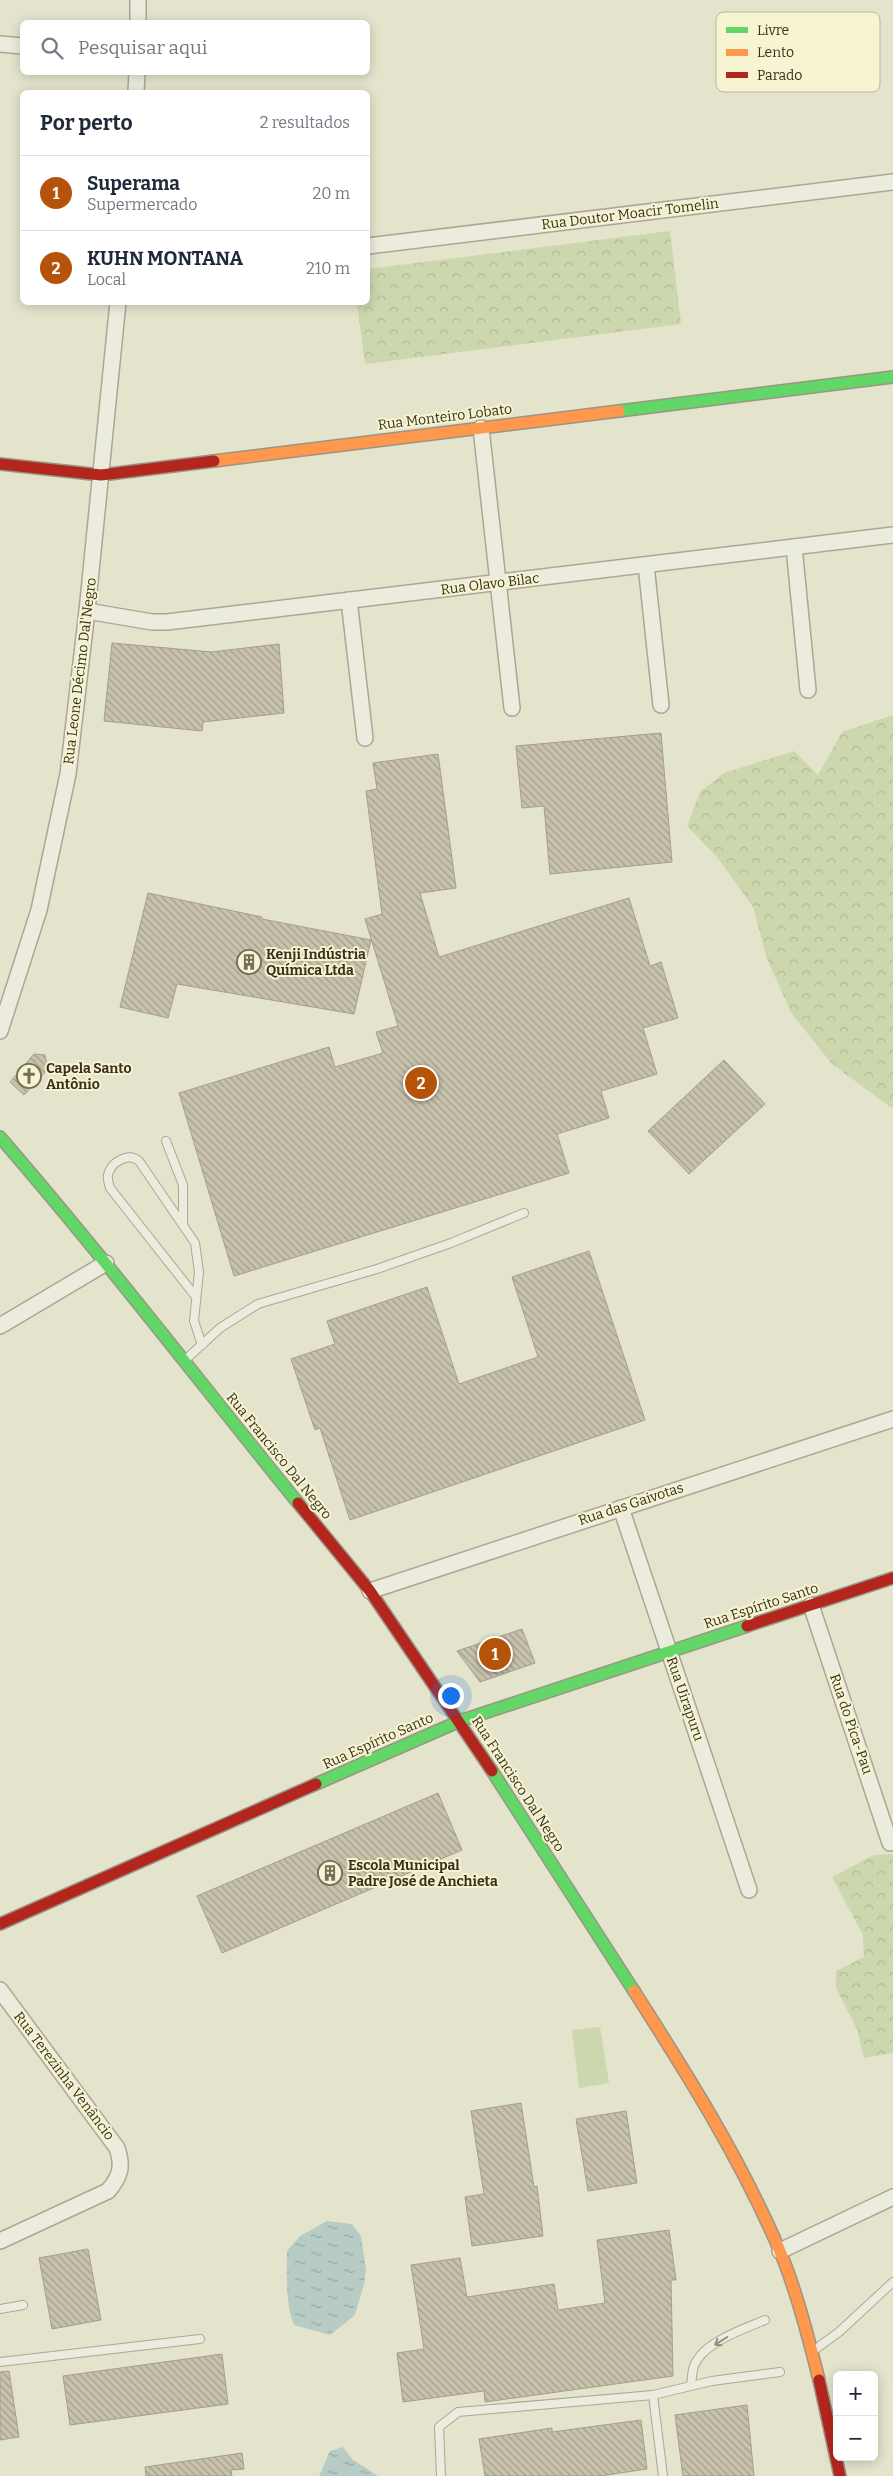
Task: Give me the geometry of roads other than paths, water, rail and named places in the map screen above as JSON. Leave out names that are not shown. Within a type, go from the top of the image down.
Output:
[{"type":"street","points":[[138,0],[138,20]]},
{"type":"street","points":[[0,44],[20,46]]},
{"type":"street","points":[[136,90],[137,75]]},
{"type":"street","name":"Rua Doutor Moacir Tomelin","points":[[370,246],[893,182]]},
{"type":"street","name":"Rua Leone Décimo Dal'Negro","points":[[0,1031],[39,910],[59,820],[74,732],[88,611],[118,305]]},
{"type":"street","name":"Rua Monteiro Lobato","points":[[0,464],[101,474],[893,377]]},
{"type":"street","points":[[481,428],[512,708]]},
{"type":"street","name":"Rua Olavo Bilac","points":[[88,611],[152,622],[167,622],[893,536]]},
{"type":"street","points":[[794,547],[808,690]]},
{"type":"street","points":[[646,565],[661,704]]},
{"type":"street","points":[[349,600],[366,738]]},
{"type":"street","name":"Rua Francisco Dal Negro","points":[[0,1137],[38,1179],[182,1362],[370,1590],[460,1721],[638,1996],[720,2128],[765,2216],[780,2251],[812,2351],[840,2476]]},
{"type":"street","points":[[0,1326],[106,1263]]},
{"type":"street","name":"Rua das Gaivotas","points":[[370,1590],[893,1419]]},
{"type":"street","name":"Rua Uirapuru","points":[[621,1508],[749,1890]]},
{"type":"street","name":"Rua Espírito Santo","points":[[0,1924],[460,1721],[893,1578]]},
{"type":"street","name":"Rua do Pica-Pau","points":[[811,1605],[890,1843]]},
{"type":"street","name":"Rua Terezinha Venâncio","points":[[0,1990],[117,2148],[122,2162],[116,2181],[108,2191],[0,2241]]},
{"type":"street","points":[[780,2251],[893,2197]]},
{"type":"lane","points":[[166,1141],[183,1185],[183,1224]]},
{"type":"lane","points":[[196,1297],[110,1188],[107,1176],[113,1166],[128,1156],[134,1156],[139,1161],[194,1243],[199,1272],[194,1321],[202,1345]]},
{"type":"lane","points":[[182,1362],[220,1328],[258,1304],[377,1269],[452,1243],[524,1213]]},
{"type":"lane","points":[[812,2351],[839,2332],[893,2282]]},
{"type":"lane","points":[[0,2309],[23,2305]]},
{"type":"lane","points":[[691,2385],[694,2365],[703,2353],[722,2339],[765,2320]]},
{"type":"lane","points":[[0,2362],[200,2339]]},
{"type":"lane","points":[[441,2476],[439,2427],[458,2412],[653,2395],[691,2385],[780,2372]]},
{"type":"lane","points":[[653,2395],[663,2476]]},
{"type":"water","points":[[327,2221],[352,2224],[361,2236],[366,2270],[355,2315],[330,2335],[294,2325],[289,2307],[287,2279],[287,2251],[300,2236]]},
{"type":"water","points":[[343,2447],[352,2459],[378,2476],[319,2476],[330,2451]]},
{"type":"place","name":"Kenji Indústria Química Ltda","points":[[249,962]]},
{"type":"place","name":"Capela Santo Antônio","points":[[29,1076]]},
{"type":"place","name":"KUHN MONTANA","points":[[421,1083]]},
{"type":"place","name":"Superama","points":[[495,1654]]},
{"type":"place","name":"Escola Municipal Padre José de Anchieta","points":[[330,1873]]}]
